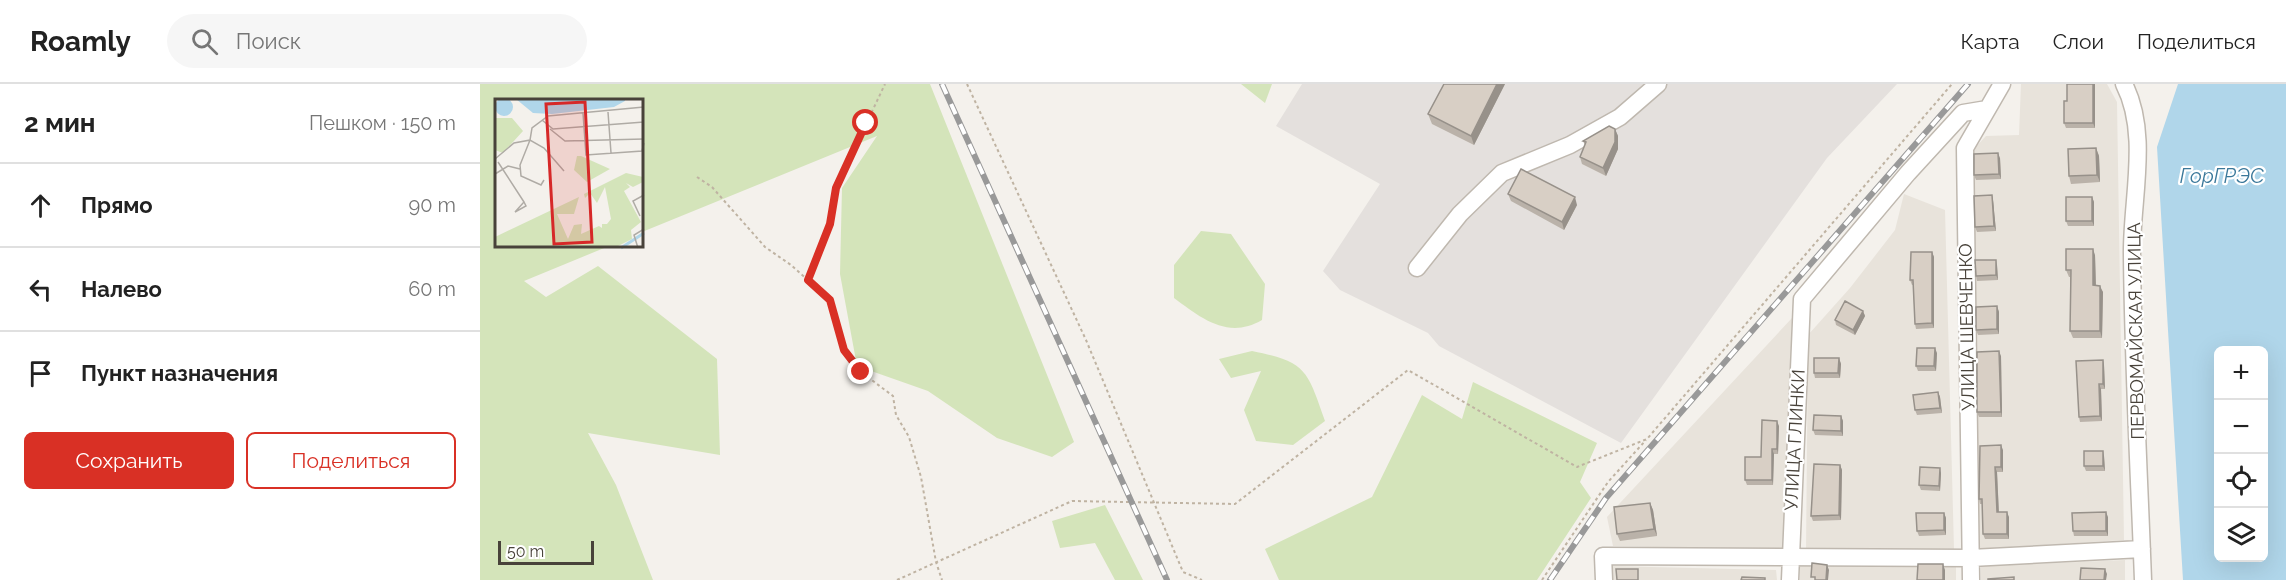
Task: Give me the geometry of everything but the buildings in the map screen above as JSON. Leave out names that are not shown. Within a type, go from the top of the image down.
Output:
[{"type":"street","points":[[1417,268],[1460,214],[1502,173],[1570,145],[1620,117],[1658,84]]},
{"type":"street","name":"УЛИЦА ШЕВЧЕНКО","points":[[1971,580],[1965,148],[2002,84]]},
{"type":"street","name":"ПЕРВОМАЙСКАЯ УЛИЦА","points":[[2131,89],[2137,134],[2132,254],[2143,580]]},
{"type":"street","name":"УЛИЦА ГЛИНКИ","points":[[1790,580],[1802,299],[1908,173],[1963,113],[1987,109]]},
{"type":"street","points":[[1604,580],[1603,556],[1971,558],[2142,549]]},
{"type":"path","points":[[808,280],[830,224],[836,188],[885,84]]},
{"type":"path","points":[[967,84],[1086,340],[1183,572],[1202,580]]},
{"type":"path","points":[[1542,580],[1608,482],[1952,84]]},
{"type":"path","points":[[697,177],[712,187],[765,247],[830,300],[844,350],[861,372],[893,396],[896,415],[909,437],[921,477],[936,562],[942,580]]},
{"type":"path","points":[[897,580],[1071,501],[1235,504],[1408,370],[1578,466],[1647,439]]},
{"type":"shaded area","points":[[1302,84],[1897,84],[1827,158],[1621,443],[1439,346],[1428,333],[1340,290],[1323,271],[1380,184],[1276,126]]},
{"type":"shaded area","points":[[2021,84],[2107,84],[2117,102],[2124,540],[1978,549],[1970,153],[1986,136],[2019,135]]},
{"type":"shaded area","points":[[1904,194],[1945,210],[1954,549],[1806,551],[1808,335],[1850,288],[1895,230]]},
{"type":"shaded area","points":[[1792,318],[1784,550],[1613,546],[1607,517]]},
{"type":"shaded area","points":[[2125,560],[2125,580],[1981,580],[1981,566]]},
{"type":"shaded area","points":[[1800,565],[1956,567],[1956,580],[1800,580]]},
{"type":"shaded area","points":[[1610,566],[1776,570],[1777,580],[1611,580]]},
{"type":"green space","points":[[480,84],[930,84],[1074,442],[1052,457],[997,438],[928,391],[857,366],[840,274],[842,188],[877,136],[644,231],[644,99],[495,99],[495,248],[604,248],[524,281],[546,297],[598,266],[717,359],[720,455],[588,433],[616,485],[653,580],[480,580]]},
{"type":"green space","points":[[1241,84],[1272,84],[1265,103]]},
{"type":"green space","points":[[1201,231],[1231,234],[1265,284],[1262,320],[1250,326],[1226,327],[1194,313],[1174,298],[1174,265]]},
{"type":"green space","points":[[1252,351],[1284,359],[1295,365],[1302,371],[1314,390],[1325,421],[1293,445],[1256,441],[1244,410],[1261,371],[1231,378],[1219,359]]},
{"type":"green space","points":[[1473,382],[1597,443],[1580,482],[1591,498],[1537,580],[1279,580],[1265,549],[1372,497],[1422,395],[1462,419]]},
{"type":"green space","points":[[1105,505],[1143,580],[1115,580],[1095,543],[1060,548],[1052,521]]},
{"type":"water","name":"ГорГРЭС","points":[[2178,84],[2286,84],[2286,580],[2183,580],[2157,147]]},
{"type":"railway","points":[[942,84],[1167,580]]},
{"type":"railway","points":[[1550,580],[1606,498],[1968,84]]},
{"type":"route","points":[[861,372],[844,350],[830,300],[808,280],[830,224],[836,188],[866,123]]}]
